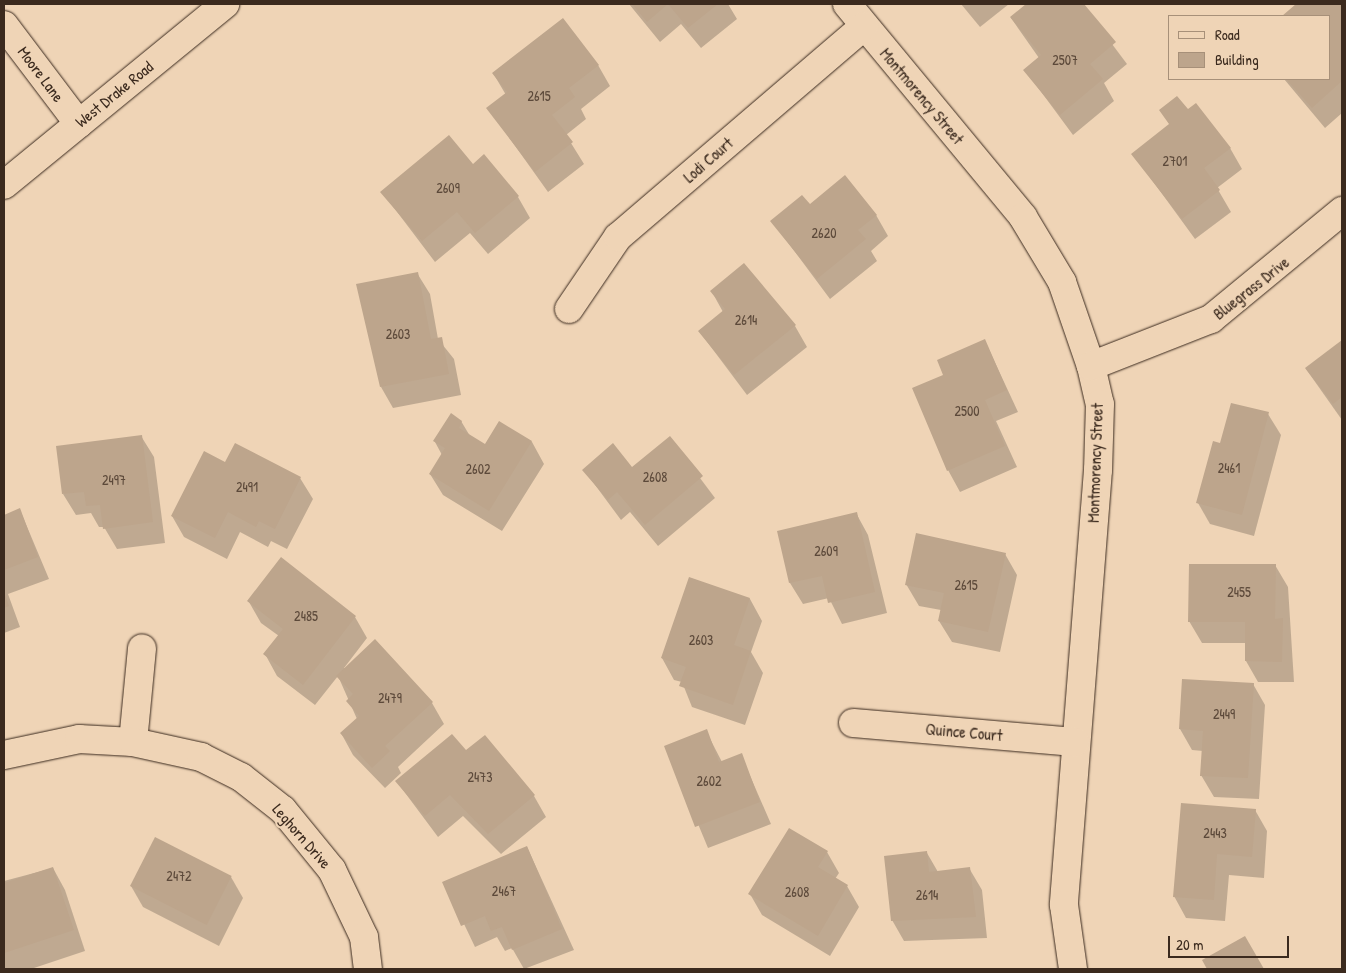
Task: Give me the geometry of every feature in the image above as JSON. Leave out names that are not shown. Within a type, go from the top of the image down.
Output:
[{"type":"street","name":"West Drake Road","points":[[4,185],[225,4]]},
{"type":"street","name":"Montmorency Street","points":[[847,4],[1023,217],[1062,282],[1091,366],[1100,404],[1098,470],[1075,742],[1064,904],[1073,969]]},
{"type":"street","name":"Moore Lane","points":[[4,25],[79,124]]},
{"type":"street","name":"Lodi Court","points":[[569,309],[618,237],[864,26]]},
{"type":"street","name":"Bluegrass Drive","points":[[1091,366],[1211,320],[1342,211]]},
{"type":"street","points":[[133,742],[142,648]]},
{"type":"street","name":"Quince Court","points":[[853,723],[1075,742]]},
{"type":"street","name":"Leghorn Drive","points":[[4,755],[79,738],[133,742],[201,757],[241,777],[283,810],[332,870],[364,937],[368,969]]},
{"type":"building","points":[[632,4],[668,4],[647,22]]},
{"type":"building","points":[[668,4],[718,4],[688,28]]},
{"type":"building","points":[[1026,4],[1084,4],[1116,42],[1090,64],[1103,79],[1060,115],[1023,70],[1041,55],[1010,17]]},
{"type":"building","points":[[1296,4],[1342,4],[1342,81],[1312,108],[1287,80],[1331,80],[1331,15],[1283,15]]},
{"type":"building","points":[[563,18],[599,65],[569,88],[575,97],[552,115],[573,142],[535,172],[486,108],[507,92],[492,73]]},
{"type":"building","points":[[1177,96],[1188,109],[1196,103],[1231,148],[1204,168],[1220,190],[1182,219],[1131,154],[1169,124],[1159,110]]},
{"type":"building","points":[[449,135],[473,164],[484,154],[519,196],[475,233],[457,212],[422,241],[380,192]]},
{"type":"building","points":[[845,175],[877,215],[858,230],[866,239],[817,279],[770,221],[802,195],[810,204]]},
{"type":"building","points":[[744,263],[796,325],[734,375],[698,331],[725,309],[710,291]]},
{"type":"building","points":[[418,272],[431,339],[442,337],[449,374],[380,387],[356,284]]},
{"type":"building","points":[[985,339],[1007,390],[985,400],[1005,446],[947,471],[912,388],[943,375],[937,360]]},
{"type":"building","points":[[1342,340],[1342,397],[1333,404],[1305,368]]},
{"type":"building","points":[[1231,403],[1269,412],[1242,515],[1196,503],[1213,441],[1220,443]]},
{"type":"building","points":[[451,413],[462,421],[459,428],[485,444],[499,421],[532,441],[489,511],[429,474],[445,448],[433,441]]},
{"type":"building","points":[[142,435],[153,522],[103,529],[100,505],[86,506],[84,492],[62,494],[56,446]]},
{"type":"building","points":[[670,436],[703,476],[645,525],[617,492],[608,500],[582,470],[613,443],[632,467]]},
{"type":"building","points":[[235,443],[301,477],[275,529],[259,521],[256,527],[228,512],[215,538],[171,516],[204,451],[225,462]]},
{"type":"building","points":[[20,508],[38,557],[4,570],[4,515]]},
{"type":"building","points":[[857,512],[875,592],[828,603],[822,576],[789,583],[777,531]]},
{"type":"building","points":[[916,533],[1006,553],[988,632],[938,621],[944,593],[905,585]]},
{"type":"building","points":[[281,557],[356,616],[303,685],[263,654],[283,629],[247,601]]},
{"type":"building","points":[[1189,564],[1276,564],[1275,619],[1283,618],[1282,662],[1245,661],[1245,622],[1188,622]]},
{"type":"building","points":[[689,577],[750,598],[734,645],[751,651],[733,705],[679,686],[686,667],[661,658]]},
{"type":"building","points":[[4,592],[9,606],[4,608]]},
{"type":"building","points":[[375,639],[433,702],[385,746],[390,751],[372,768],[340,733],[359,716],[346,701],[353,694],[336,676]]},
{"type":"building","points":[[1182,679],[1254,683],[1248,778],[1200,776],[1203,731],[1179,729]]},
{"type":"building","points":[[707,729],[719,762],[742,753],[760,802],[695,827],[664,746]]},
{"type":"building","points":[[452,734],[466,750],[485,735],[535,795],[488,834],[450,795],[425,816],[395,781]]},
{"type":"building","points":[[1181,803],[1256,809],[1252,857],[1217,854],[1214,900],[1173,897]]},
{"type":"building","points":[[789,828],[828,851],[818,867],[848,885],[818,936],[748,894]]},
{"type":"building","points":[[155,837],[232,876],[207,925],[130,886]]},
{"type":"building","points":[[527,846],[562,929],[512,950],[502,927],[491,931],[485,916],[461,926],[442,882]]},
{"type":"building","points":[[927,851],[929,872],[970,867],[976,917],[891,921],[884,856]]},
{"type":"building","points":[[53,867],[74,930],[4,953],[4,883]]},
{"type":"building","points":[[1245,936],[1264,969],[1207,969],[1202,960]]}]
